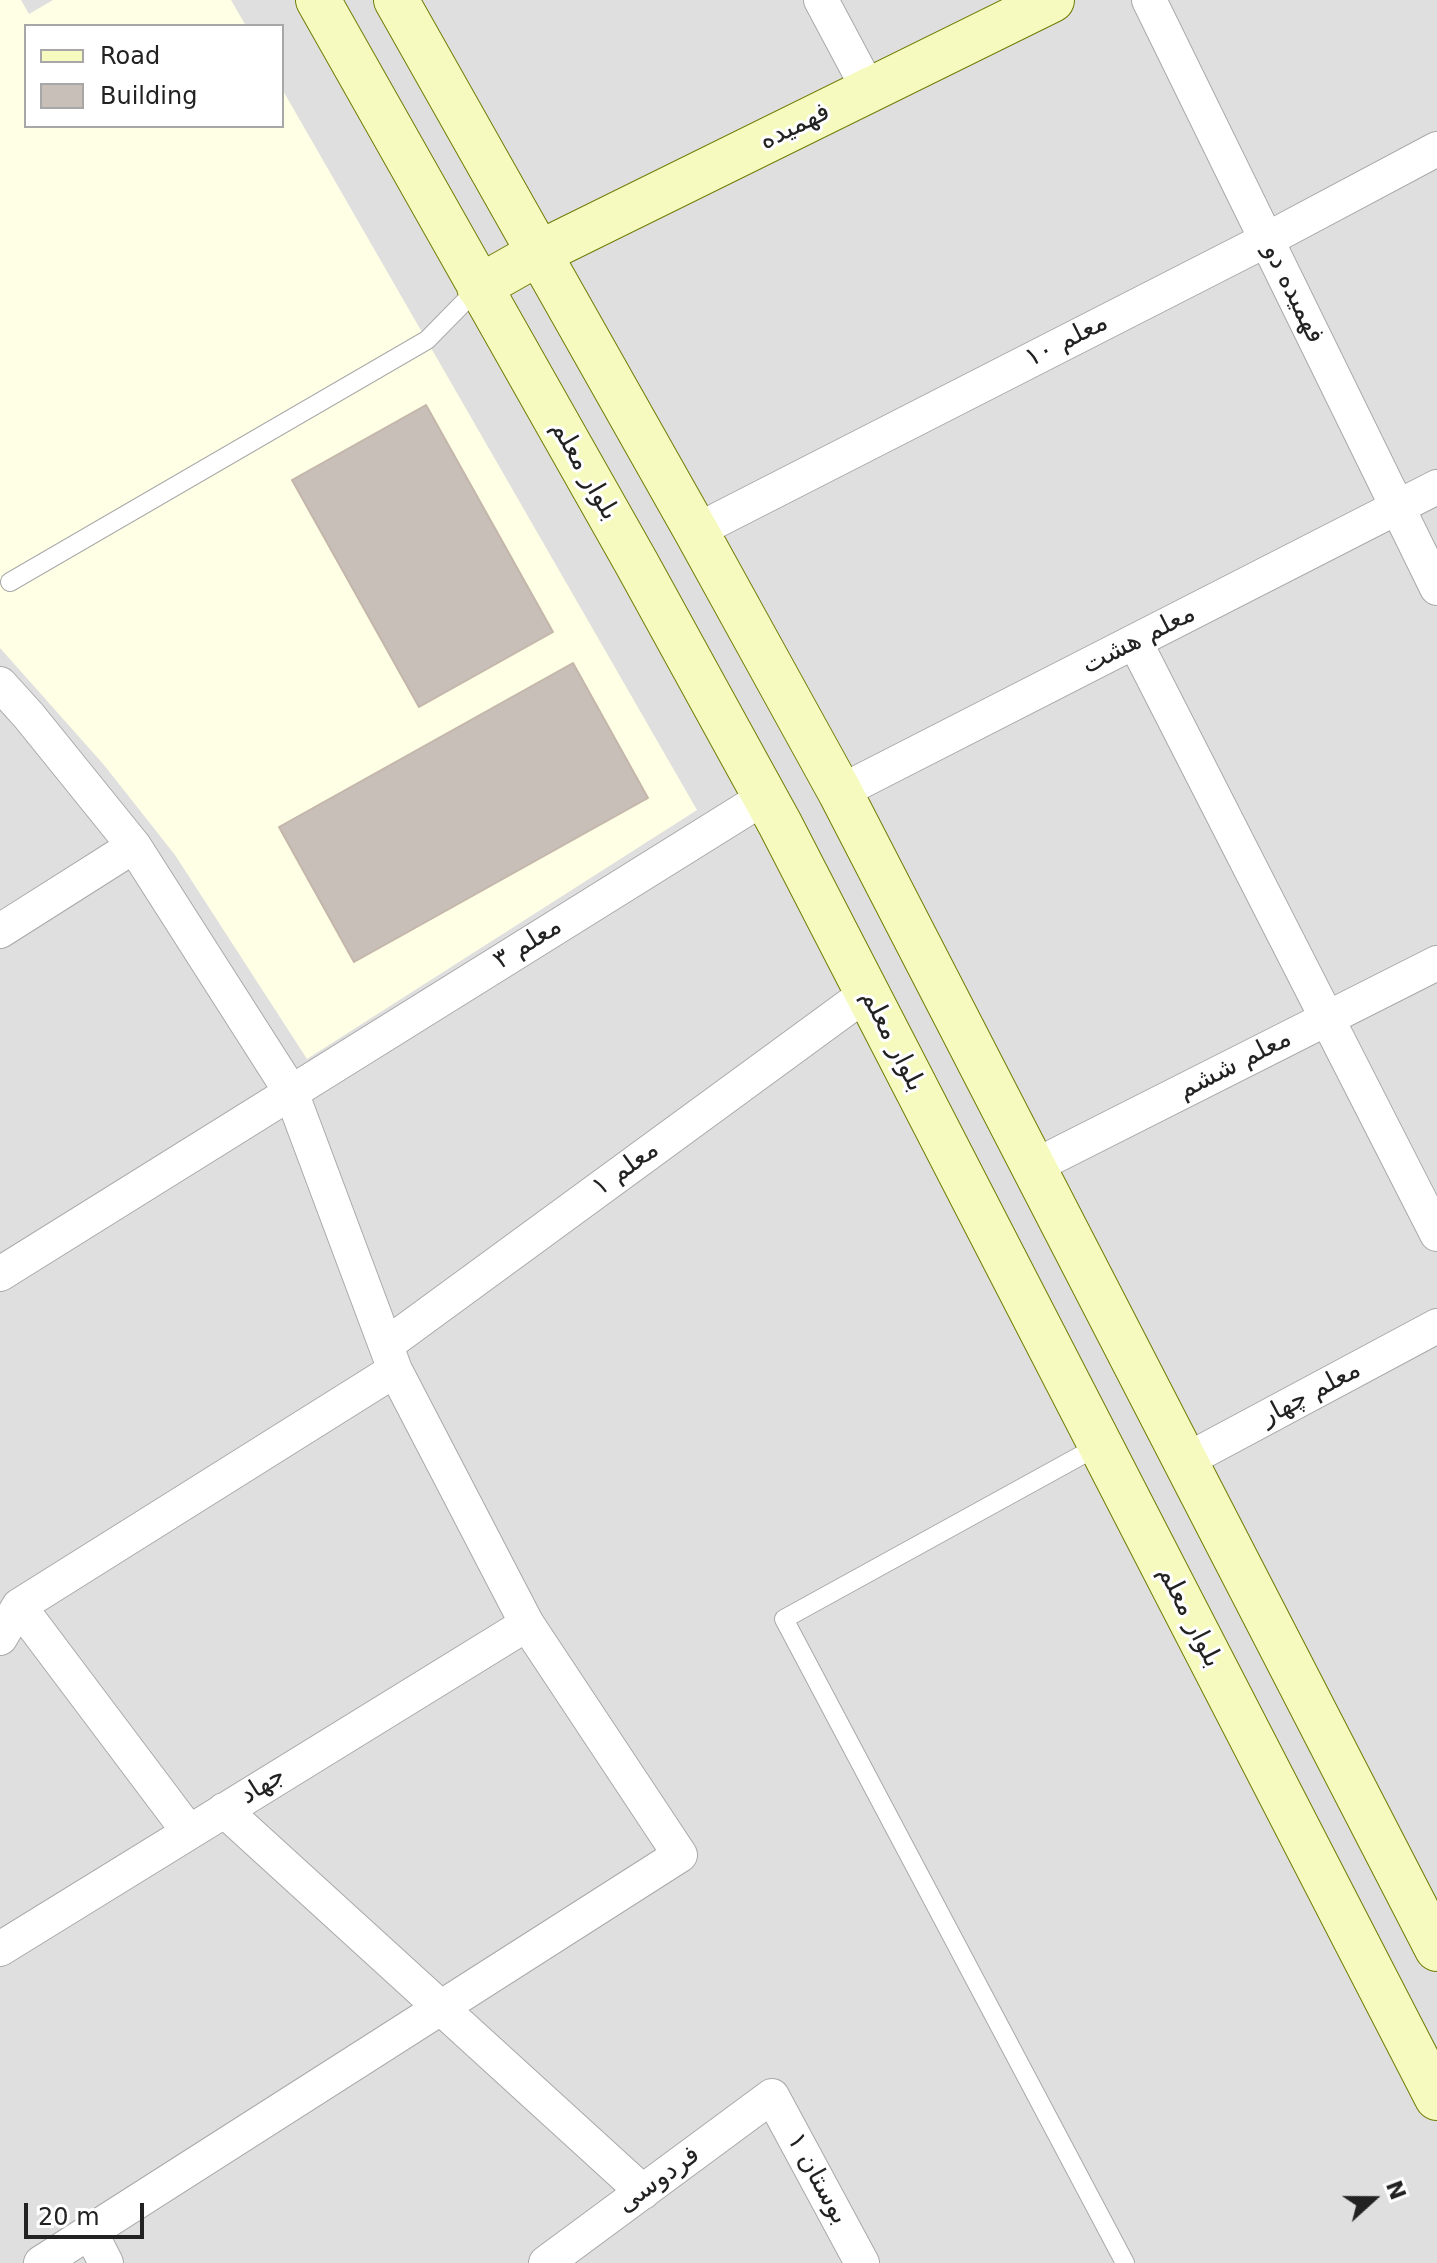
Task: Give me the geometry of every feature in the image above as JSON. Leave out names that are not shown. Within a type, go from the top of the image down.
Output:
[{"type":"main road","name":"بلوار معلم","points":[[318,0],[765,797],[1437,2098]]},
{"type":"main road","points":[[396,0],[840,792],[1437,1949]]},
{"type":"main road","name":"فهمیده","points":[[479,287],[539,253],[1052,0]]},
{"type":"street","points":[[821,0],[869,90]]},
{"type":"street","name":"فهمیده دو","points":[[1149,0],[1437,588]]},
{"type":"street","name":"معلم ۱۰","points":[[696,531],[1266,240],[1437,149]]},
{"type":"street","name":"معلم هشت","points":[[840,792],[1437,487]]},
{"type":"street","points":[[1135,642],[1437,1234]]},
{"type":"street","points":[[0,684],[134,846],[291,1092],[390,1358],[527,1624],[680,1855],[41,2263]]},
{"type":"street","name":"معلم ۳","points":[[0,1274],[765,797]]},
{"type":"street","points":[[0,931],[134,846]]},
{"type":"street","name":"معلم ششم","points":[[1033,1167],[1437,963]]},
{"type":"street","name":"معلم ۱","points":[[19,1606],[390,1358],[867,993]]},
{"type":"street","name":"معلم چهار","points":[[1185,1461],[1437,1326]]},
{"type":"street","points":[[0,1638],[19,1606],[189,1832]]},
{"type":"street","name":"جهاد","points":[[0,1949],[527,1624]]},
{"type":"street","points":[[224,1810],[643,2192]]},
{"type":"street","name":"فردوسی","points":[[546,2263],[772,2096]]},
{"type":"street","name":"بوستان ۱","points":[[772,2096],[862,2263]]},
{"type":"street","points":[[90,2232],[106,2263]]},
{"type":"lane","points":[[10,582],[427,340],[479,287]]},
{"type":"lane","points":[[1100,1445],[784,1619],[1125,2263]]},
{"type":"shaded area","points":[[0,0],[1437,0],[1437,2263],[0,2263]]},
{"type":"shaded area","points":[[0,0],[21,0],[29,14],[53,0],[231,0],[245,24],[24,24],[24,128],[284,128],[284,92],[697,810],[307,1059],[175,855],[104,765],[0,648]]},
{"type":"building","points":[[426,405],[553,632],[419,707],[292,480]]},
{"type":"building","points":[[573,663],[648,798],[354,962],[279,827]]}]
